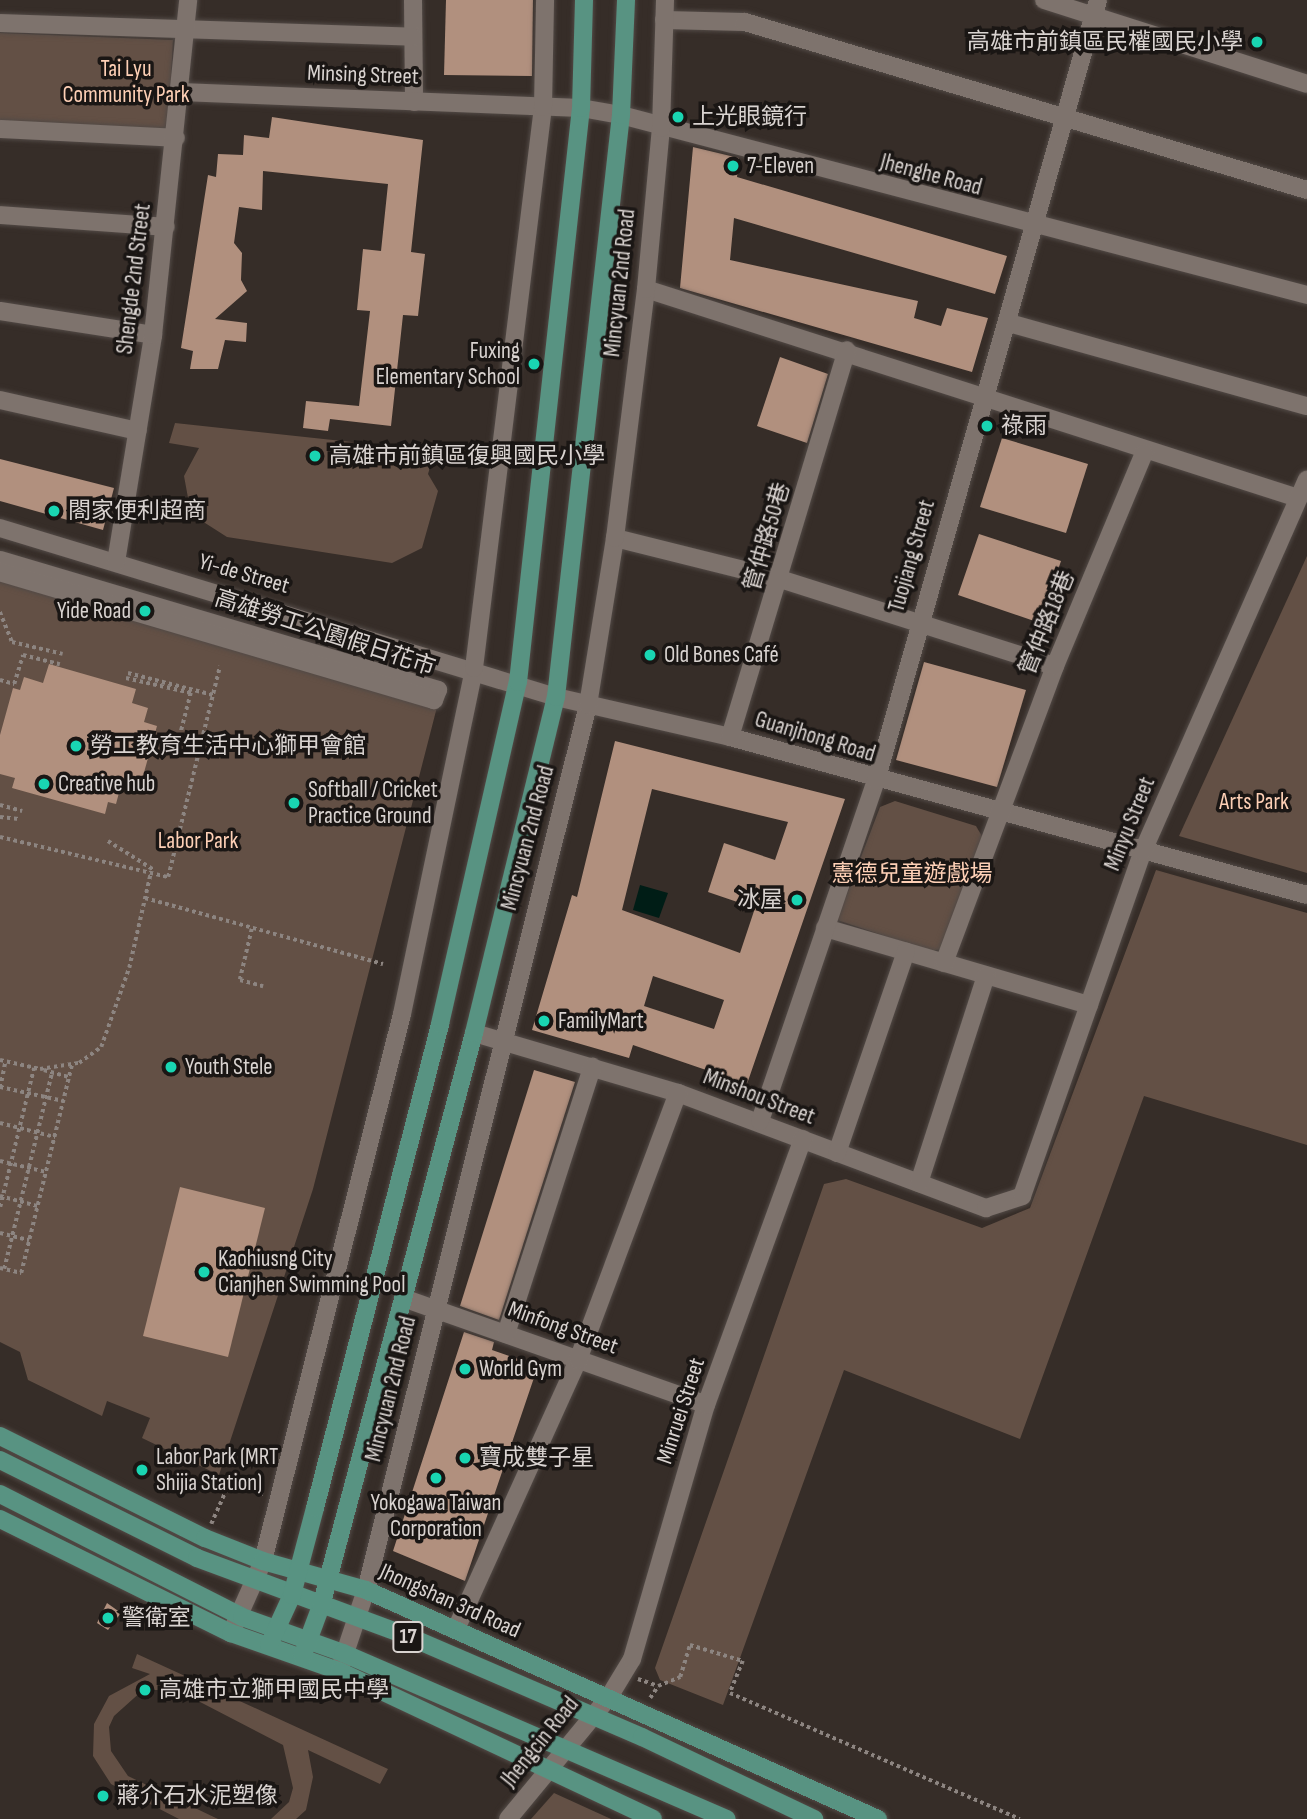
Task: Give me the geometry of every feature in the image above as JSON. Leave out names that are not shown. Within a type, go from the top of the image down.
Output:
[{"type":"main road","name":"Mincyuan 2nd Road","points":[[273,1638],[292,1595],[440,1024],[519,682],[581,108],[583,0]]},
{"type":"main road","name":"Mincyuan 2nd Road","points":[[305,1649],[329,1577],[474,1032],[556,697],[621,115],[626,0]]},
{"type":"main road","name":"Jhongshan 3rd Road","points":[[0,1437],[263,1561],[298,1572],[329,1577],[366,1590],[878,1819]]},
{"type":"main road","name":"17","points":[[0,1460],[255,1581],[403,1634],[814,1819]]},
{"type":"main road","name":"17","points":[[0,1494],[242,1617],[273,1638]]},
{"type":"main road","name":"17","points":[[0,1519],[231,1633],[273,1638],[568,1747],[727,1819]]},
{"type":"main road","name":"17","points":[[341,1662],[549,1772],[653,1819]]},
{"type":"street","name":"Shengde 2nd Street","points":[[116,562],[153,335],[188,27],[188,0]]},
{"type":"street","points":[[413,0],[414,102]]},
{"type":"street","points":[[231,1633],[242,1617],[263,1561],[402,1014],[474,668],[543,107],[545,0]]},
{"type":"street","name":"Mincyuan 2nd Road","points":[[341,1662],[358,1620],[366,1590],[500,1040],[588,705],[615,538],[646,289],[661,128],[665,0]]},
{"type":"street","points":[[1044,0],[1096,7],[1307,84]]},
{"type":"street","name":"Tuojiang Street","points":[[760,1121],[876,781],[917,625],[982,397],[1009,323],[1096,7]]},
{"type":"street","points":[[664,20],[745,22],[1307,190]]},
{"type":"street","points":[[0,23],[188,27],[413,37]]},
{"type":"street","name":"Minsing Street","points":[[181,92],[543,107]]},
{"type":"street","name":"Jhenghe Road","points":[[543,107],[581,108],[621,115],[1036,228],[1307,295]]},
{"type":"street","points":[[0,129],[176,138]]},
{"type":"street","points":[[0,215],[166,227]]},
{"type":"street","points":[[646,289],[847,350],[1144,453],[1298,498]]},
{"type":"street","points":[[0,311],[153,335]]},
{"type":"street","points":[[1009,323],[1307,406]]},
{"type":"street","name":"管仲路50巷","points":[[730,737],[780,579],[847,350]]},
{"type":"street","points":[[0,400],[138,431]]},
{"type":"street","name":"管仲路18巷","points":[[944,963],[1055,666],[1144,453]]},
{"type":"street","name":"Minyu Street","points":[[1022,1196],[1143,850],[1307,480]]},
{"type":"street","name":"Yi-de Street","points":[[0,528],[474,668]]},
{"type":"street","points":[[615,538],[780,579],[917,625],[1055,666]]},
{"type":"street","name":"高雄勞工公園假日花市","points":[[0,560],[438,690],[435,700],[0,572]]},
{"type":"street","name":"Guanjhong Road","points":[[474,668],[556,697],[730,737],[876,781],[1307,895]]},
{"type":"street","points":[[825,928],[1089,1006]]},
{"type":"street","points":[[836,1153],[906,953]]},
{"type":"street","points":[[919,1183],[986,976]]},
{"type":"street","name":"Minshou Street","points":[[474,1032],[678,1093],[760,1121],[836,1153],[986,1208],[1022,1196]]},
{"type":"street","points":[[506,1334],[592,1067]]},
{"type":"street","points":[[456,1629],[578,1360],[678,1093]]},
{"type":"street","name":"Minruei Street","points":[[609,1697],[632,1659],[706,1405],[803,1139]]},
{"type":"street","name":"Minfong Street","points":[[403,1298],[706,1405]]},
{"type":"street","name":"Jhengcin Road","points":[[508,1819],[609,1697]]},
{"type":"path","points":[[0,612],[12,642],[63,654]]},
{"type":"path","points":[[0,686],[1,680],[14,684],[23,655],[60,664]]},
{"type":"path","points":[[108,841],[168,877],[220,666]]},
{"type":"path","points":[[181,732],[191,693],[127,675],[213,695]]},
{"type":"path","points":[[0,805],[22,811]]},
{"type":"path","points":[[0,817],[19,819]]},
{"type":"path","points":[[0,837],[159,873]]},
{"type":"path","points":[[40,1069],[79,1063],[101,1047],[129,968],[151,871]]},
{"type":"path","points":[[145,898],[383,964]]},
{"type":"path","points":[[252,929],[240,980],[263,986]]},
{"type":"path","points":[[63,1101],[0,1087],[2,1062],[69,1077]]},
{"type":"path","points":[[52,1072],[2,1268],[22,1273],[72,1064]]},
{"type":"path","points":[[0,1207],[34,1068]]},
{"type":"path","points":[[0,1123],[55,1137]]},
{"type":"path","points":[[0,1161],[46,1172]]},
{"type":"path","points":[[1,1197],[38,1206]]},
{"type":"path","points":[[0,1233],[30,1240]]},
{"type":"path","points":[[658,1686],[680,1677],[690,1645],[743,1661],[730,1693],[1020,1819]]},
{"type":"green space","name":"Tai Lyu Community Park","points":[[0,33],[173,40],[168,129],[0,121]]},
{"type":"green space","points":[[175,423],[435,451],[428,474],[438,491],[422,548],[392,563],[227,537],[191,514],[184,476],[199,448],[169,443]]},
{"type":"green space","name":"Arts Park","points":[[1307,556],[1307,873],[1179,836]]},
{"type":"green space","name":"Labor Park","points":[[0,572],[437,707],[313,1189],[219,1475],[142,1438],[150,1418],[107,1401],[102,1416],[28,1380],[20,1352],[0,1342]]},
{"type":"green space","name":"憲德兒童遊戲場","points":[[895,801],[976,826],[983,838],[942,949],[930,951],[837,920],[880,807]]},
{"type":"green space","points":[[1156,870],[1307,913],[1307,1145],[1144,1096],[1020,1439],[844,1370],[723,1705],[660,1680],[655,1668],[824,1184],[846,1179],[982,1228],[1030,1208]]},
{"type":"green space","points":[[137,1654],[388,1769],[380,1784],[308,1750],[313,1777],[306,1810],[296,1819],[271,1819],[289,1802],[293,1788],[283,1745],[177,1690],[143,1690],[114,1716],[109,1727],[111,1751],[128,1776],[218,1819],[179,1819],[111,1784],[93,1756],[94,1724],[109,1696],[150,1674],[132,1668]]},
{"type":"green space","points":[[554,1793],[611,1819],[531,1819]]},
{"type":"water","points":[[640,885],[668,893],[659,918],[633,910]]},
{"type":"building","points":[[446,0],[533,0],[532,76],[444,75]]},
{"type":"building","points":[[272,117],[423,140],[411,252],[425,254],[418,316],[403,315],[391,426],[330,419],[328,431],[303,428],[306,401],[359,406],[370,311],[357,310],[363,249],[381,251],[388,184],[263,171],[262,210],[239,207],[234,243],[242,253],[241,280],[247,291],[215,319],[247,323],[246,342],[225,340],[218,369],[190,369],[193,351],[181,348],[208,175],[216,177],[218,154],[243,155],[244,135],[269,138]]},
{"type":"building","points":[[693,147],[739,158],[737,177],[1007,256],[995,294],[734,218],[730,260],[918,301],[914,318],[941,326],[947,308],[988,318],[972,372],[680,288]]},
{"type":"building","points":[[780,357],[828,374],[807,443],[757,426]]},
{"type":"building","points":[[1002,438],[1088,464],[1066,533],[980,507]]},
{"type":"building","points":[[0,459],[114,488],[103,530],[0,501]]},
{"type":"building","points":[[979,534],[1061,561],[1040,623],[958,595]]},
{"type":"building","points":[[924,662],[1026,690],[997,787],[896,760]]},
{"type":"building","name":"勞工教育生活中心獅甲會館","points":[[49,664],[136,689],[132,703],[148,708],[144,722],[157,726],[138,794],[120,789],[116,804],[108,802],[105,814],[12,788],[15,778],[0,774],[0,735],[13,688],[20,690],[24,677],[43,683]]},
{"type":"building","points":[[615,741],[845,799],[747,1084],[633,1045],[629,1058],[532,1030],[572,895],[577,897]],"holes":[[[652,789],[788,822],[775,860],[724,843],[708,892],[755,908],[740,953],[622,910]],[[653,976],[724,1000],[714,1029],[644,1006]]]},
{"type":"building","points":[[534,1070],[575,1082],[499,1320],[460,1306]]},
{"type":"building","name":"Kaohiusng City Cianjhen Swimming Pool","points":[[180,1187],[265,1208],[228,1357],[143,1336]]},
{"type":"building","name":"寶成雙子星","points":[[464,1332],[494,1342],[492,1350],[538,1366],[465,1581],[393,1551]]},
{"type":"building","name":"警衛室","points":[[107,1603],[121,1613],[108,1630],[97,1623]]},
{"type":"place","name":"高雄市前鎮區民權國民小學","points":[[1257,42]]},
{"type":"place","name":"上光眼鏡行","points":[[678,117]]},
{"type":"place","name":"7-Eleven","points":[[733,166]]},
{"type":"place","name":"Fuxing Elementary School","points":[[534,364]]},
{"type":"place","name":"祿雨","points":[[987,426]]},
{"type":"place","name":"高雄市前鎮區復興國民小學","points":[[315,456]]},
{"type":"place","name":"閤家便利超商","points":[[54,511]]},
{"type":"place","name":"Yide Road","points":[[145,611]]},
{"type":"place","name":"Old Bones Café","points":[[650,655]]},
{"type":"place","name":"勞工教育生活中心獅甲會館","points":[[76,746]]},
{"type":"place","name":"Creative hub","points":[[44,784]]},
{"type":"place","name":"Softball / Cricket Practice Ground","points":[[294,803]]},
{"type":"place","name":"冰屋","points":[[797,900]]},
{"type":"place","name":"FamilyMart","points":[[544,1021]]},
{"type":"place","name":"Youth Stele","points":[[171,1067]]},
{"type":"place","name":"Kaohiusng City Cianjhen Swimming Pool","points":[[204,1272]]},
{"type":"place","name":"World Gym","points":[[465,1369]]},
{"type":"place","name":"寶成雙子星","points":[[465,1458]]},
{"type":"place","name":"Labor Park (MRT Shijia Station)","points":[[142,1470]]},
{"type":"place","name":"Yokogawa Taiwan Corporation","points":[[436,1478]]},
{"type":"place","name":"警衛室","points":[[108,1618]]},
{"type":"place","name":"高雄市立獅甲國民中學","points":[[145,1690]]},
{"type":"place","name":"蔣介石水泥塑像","points":[[103,1796]]}]
